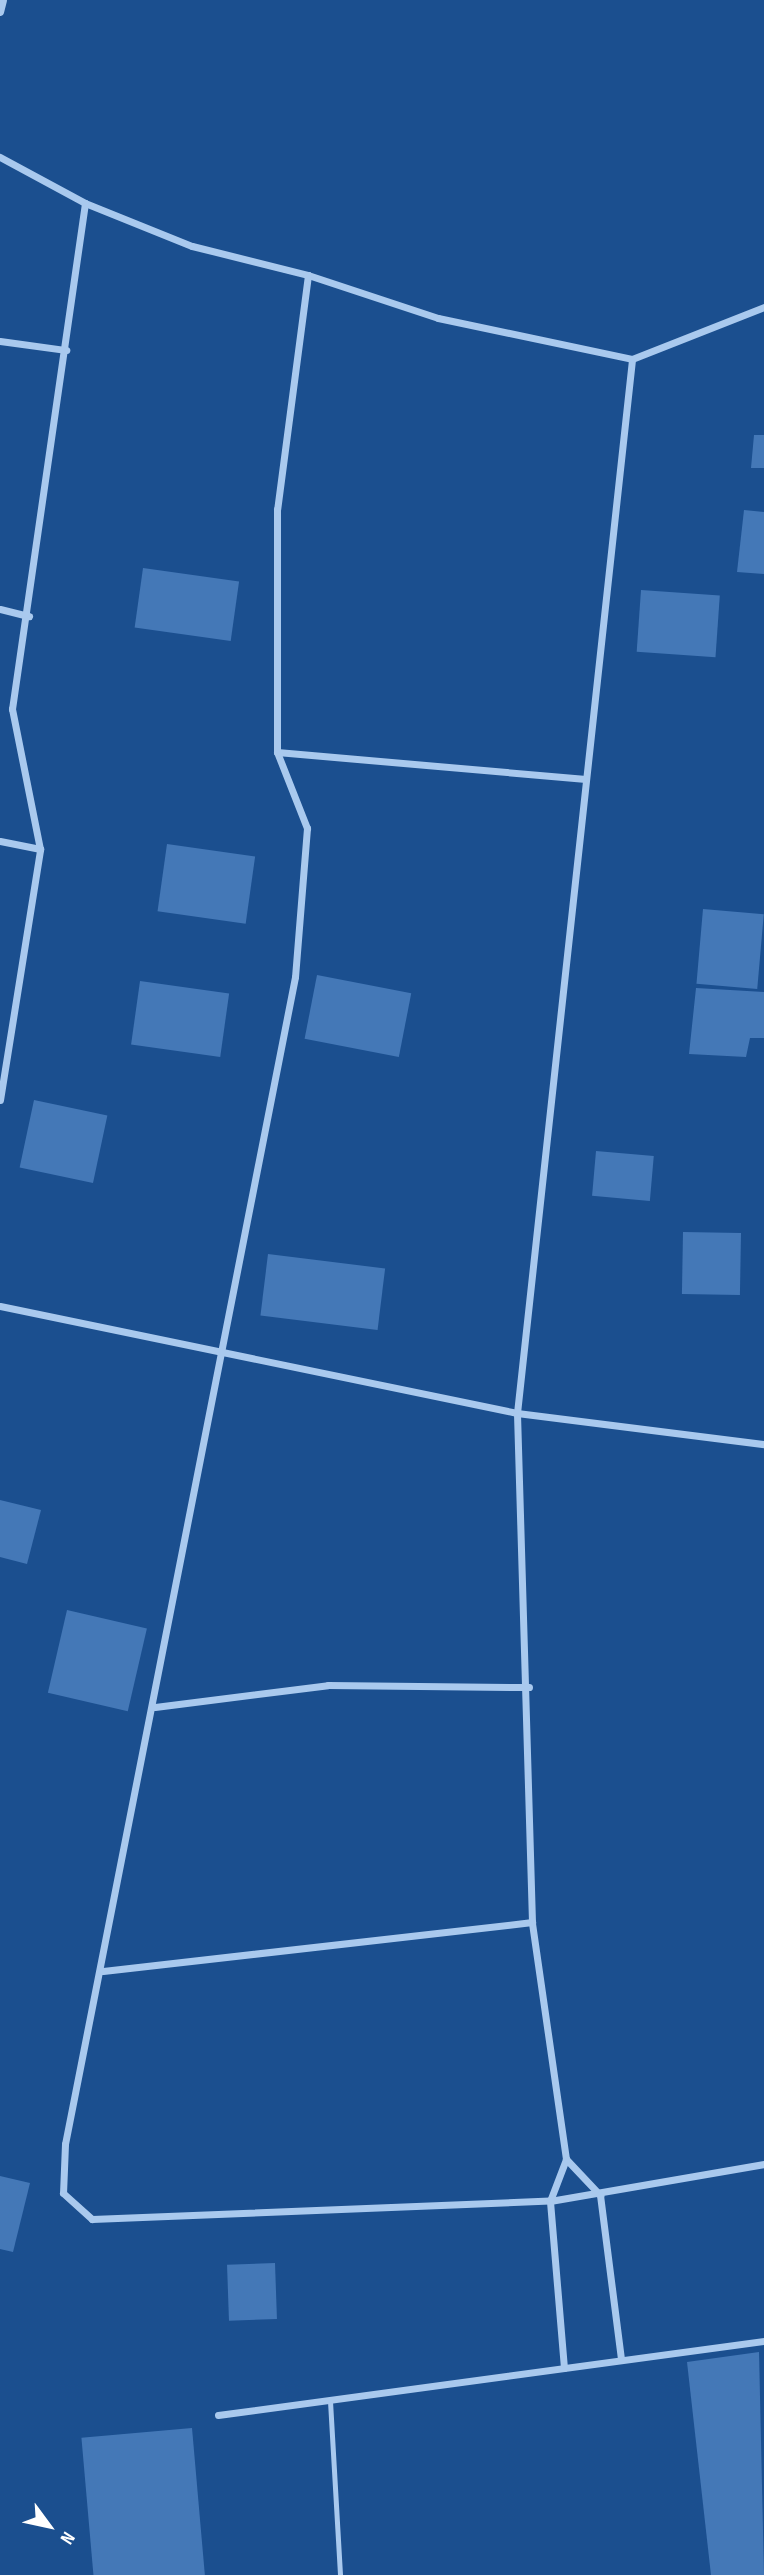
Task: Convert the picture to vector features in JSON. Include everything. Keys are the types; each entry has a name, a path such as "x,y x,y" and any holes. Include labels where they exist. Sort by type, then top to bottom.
{"street":[{"path":"0,12 3,0"},
{"path":"0,157 85,203 192,246 308,275 438,318 632,359 764,307"},
{"path":"0,1100 40,849 12,709 29,617 85,203"},
{"path":"308,275 277,509 278,752 307,828 295,977 225,1351 103,1971 65,2144 63,2193 92,2219 550,2201 600,2195 764,2164"},
{"path":"0,341 65,350"},
{"path":"564,2368 550,2201 566,2159 532,1922 529,1687 517,1413 583,779 632,359"},
{"path":"0,609 29,617"},
{"path":"278,752 583,779"},
{"path":"0,841 40,849"},
{"path":"0,1306 517,1413 764,1444"},
{"path":"155,1707 328,1685 529,1687"},
{"path":"103,1971 532,1922"},
{"path":"566,2159 600,2195 621,2360"},
{"path":"218,2415 764,2341"}],"lane":[{"path":"330,2401 340,2575"}],"building":[{"path":"754,435 764,435 764,468 751,468"},
{"path":"744,510 764,512 764,574 737,572"},
{"path":"143,568 239,581 231,641 135,627"},
{"path":"641,590 720,596 715,657 637,652"},
{"path":"167,844 255,856 246,924 158,911"},
{"path":"703,909 764,914 757,989 696,984"},
{"path":"317,975 411,993 399,1057 305,1039"},
{"path":"140,981 229,994 220,1057 131,1044"},
{"path":"696,988 764,992 764,1038 750,1038 746,1057 689,1054"},
{"path":"34,1100 107,1116 93,1183 20,1167"},
{"path":"596,1151 654,1156 650,1201 592,1196"},
{"path":"683,1232 741,1233 740,1295 682,1294"},
{"path":"268,1254 385,1268 378,1330 260,1316"},
{"path":"0,1500 41,1510 27,1564 0,1557"},
{"path":"67,1610 147,1628 128,1711 48,1693"},
{"path":"0,2176 30,2183 13,2252 0,2249"},
{"path":"275,2263 277,2319 229,2321 227,2265"},
{"path":"759,2352 764,2575 711,2575 687,2362"},
{"path":"192,2428 205,2575 93,2575 81,2438"}]}
